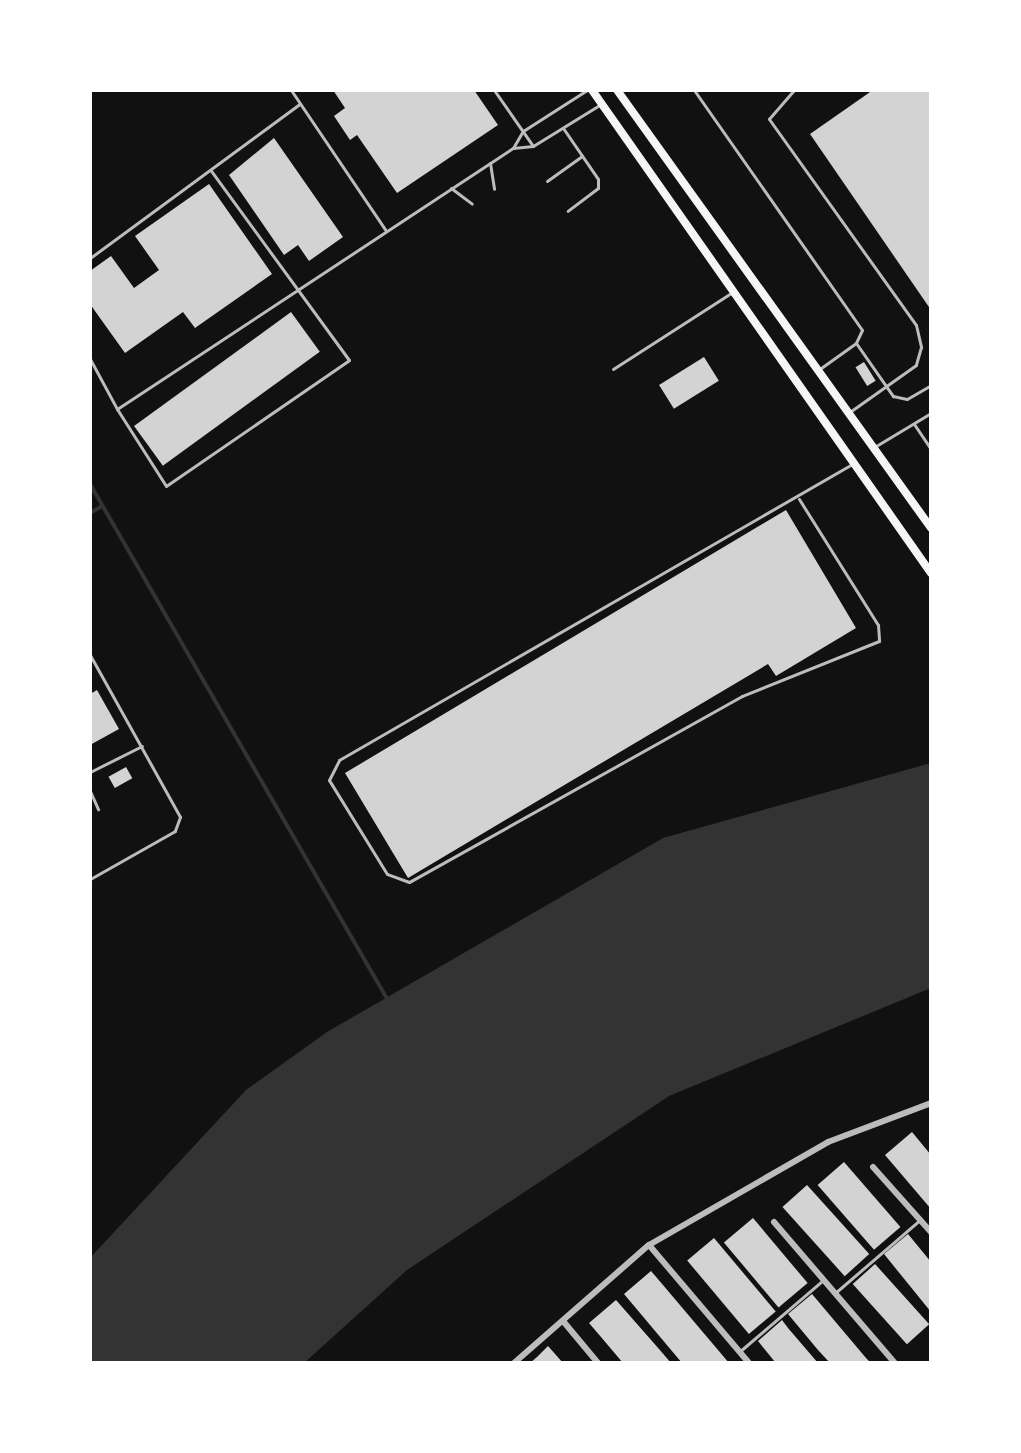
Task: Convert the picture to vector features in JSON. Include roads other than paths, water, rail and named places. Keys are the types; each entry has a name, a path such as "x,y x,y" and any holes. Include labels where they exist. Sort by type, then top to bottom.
{"main road":[{"path":"590,90 931,573"},
{"path":"617,90 821,368 931,528"}],"street":[{"path":"514,1363 649,1245 828,1142 931,1103"},
{"path":"873,1167 930,1229"},
{"path":"774,1222 895,1363"},
{"path":"649,1245 749,1363"},
{"path":"563,1321 598,1363"}],"lane":[{"path":"291,90 386,231"},
{"path":"494,90 533,146"},
{"path":"117,409 513,148 523,131 590,90"},
{"path":"694,90 862,330 856,343 821,368"},
{"path":"794,90 769,119 916,325 916,365 851,411"},
{"path":"90,258 300,104"},
{"path":"513,148 533,146 602,104"},
{"path":"563,128 598,188 568,211"},
{"path":"547,181 582,156"},
{"path":"490,163 494,189"},
{"path":"90,359 117,409 166,486 349,360 211,171"},
{"path":"451,188 472,204"},
{"path":"613,369 734,291"},
{"path":"856,343 885,387 907,399 931,385"},
{"path":"876,446 931,413"},
{"path":"914,424 931,449"},
{"path":"799,499 878,625 879,641 742,696 409,882 387,874 329,780 339,760 799,499 852,464"},
{"path":"90,655 180,817 175,831 90,879"},
{"path":"90,772 142,746"},
{"path":"90,791 98,809"},
{"path":"835,1293 920,1220"},
{"path":"739,1352 823,1280"}],"waterway":[{"path":"90,484 389,1002"},
{"path":"90,513 102,506"}]}
